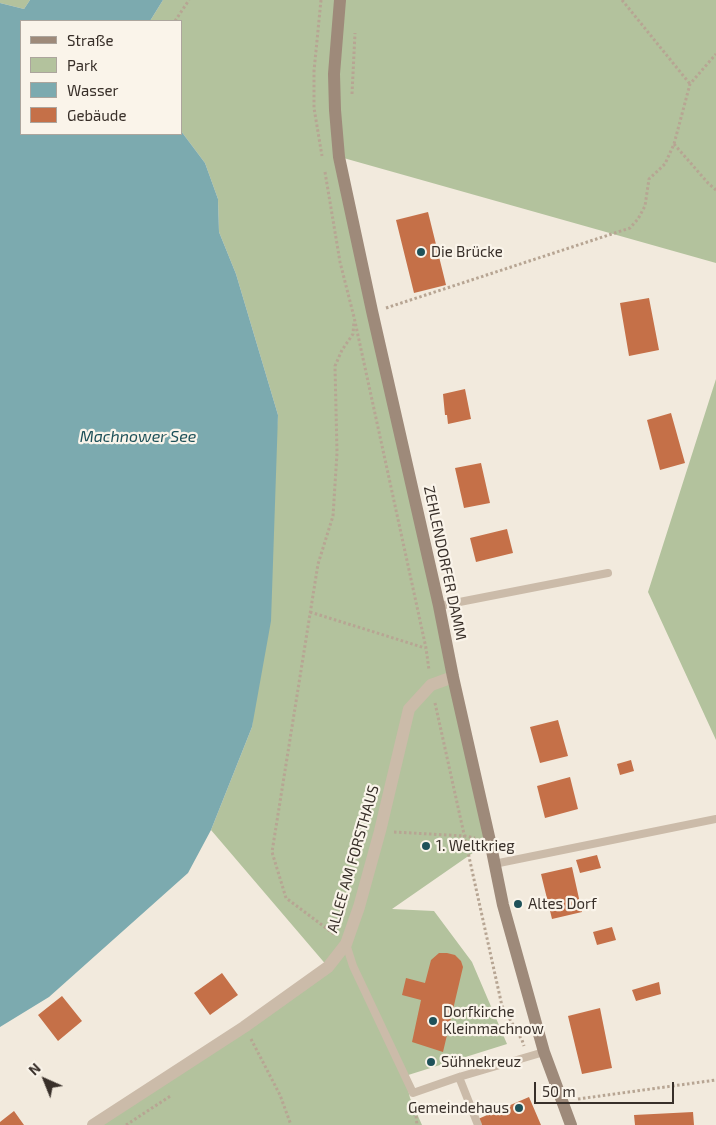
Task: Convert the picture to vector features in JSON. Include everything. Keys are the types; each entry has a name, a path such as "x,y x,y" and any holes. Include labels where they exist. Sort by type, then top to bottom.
{"main road":[{"name":"ZEHLENDORFER DAMM","path":"340,0 334,74 339,157 439,606 503,905 544,1052 570,1125"}],"street":[{"name":"ALLEE AM FORSTHAUS","path":"93,1125 244,1028 328,967 346,944 359,907 380,831 409,708 431,685 453,677"}],"lane":[{"path":"439,606 608,573"},
{"path":"494,864 716,819"},
{"path":"346,944 353,966 413,1093 459,1077 544,1052"},
{"path":"459,1077 478,1125"}],"path":[{"path":"176,20 189,0"},
{"path":"321,0 314,71 314,108 322,160"},
{"path":"622,0 690,84"},
{"path":"386,308 630,228 645,206 650,179 665,164 674,144 690,84 716,54"},
{"path":"674,144 716,190"},
{"path":"324,169 340,262 354,317 426,648 431,685 502,1006 522,1040"},
{"path":"346,944 286,898 272,852 309,612 318,564 333,516 337,453 335,366 342,350 353,334 354,317"},
{"path":"309,612 426,648"},
{"path":"380,831 464,836 490,841"},
{"path":"244,1028 280,1095 291,1125"},
{"path":"562,1102 716,1080"},
{"path":"413,1093 417,1125"}],"green space":[{"path":"0,0 30,0 24,9 0,3"},
{"path":"163,0 716,0 716,263 340,157 490,841 392,909 434,911 472,962 507,1044 405,1076 410,1098 422,1125 93,1125 328,967 211,830 252,727 278,415 236,274 219,232 218,199 205,163 182,132 182,20 151,20"},
{"path":"716,379 716,740 648,592"}],"water":[{"name":"Machnower See","path":"30,0 163,0 151,20 20,20 20,135 182,135 182,132 205,163 218,199 219,232 236,274 278,415 271,621 252,727 211,830 188,873 49,997 0,1027 0,3 24,9"}],"building":[{"name":"Die Brücke","path":"428,212 446,285 414,293 396,220"},
{"path":"649,298 659,350 629,356 620,303"},
{"path":"465,389 471,419 448,424 443,394"},
{"path":"671,413 685,463 660,470 647,420"},
{"path":"481,463 490,503 464,508 455,468"},
{"path":"507,529 513,553 476,562 470,538"},
{"path":"558,720 568,756 540,763 530,727"},
{"path":"631,760 634,771 620,775 617,764"},
{"path":"570,777 578,809 545,818 537,786"},
{"path":"597,855 601,868 580,873 576,860"},
{"path":"572,867 582,912 552,919 541,874"},
{"path":"612,927 616,940 597,945 593,932"},
{"name":"Dorfkirche Kleinmachnow","path":"439,953 455,955 461,961 463,967 443,1052 412,1042 421,1000 402,995 406,978 425,983 431,960"},
{"path":"222,973 238,995 210,1015 194,993"},
{"path":"659,982 661,994 636,1001 632,990"},
{"path":"62,996 82,1021 58,1041 38,1015"},
{"path":"600,1008 612,1068 582,1074 568,1016"},
{"name":"Gemeindehaus","path":"529,1097 541,1125 480,1125 478,1119"},
{"path":"14,1111 24,1125 0,1125 0,1122"},
{"path":"693,1112 694,1125 635,1125 634,1115"}],"place":[{"name":"Die Brücke","path":"421,252"},
{"name":"1. Weltkrieg","path":"426,846"},
{"name":"Altes Dorf","path":"518,904"},
{"name":"Dorfkirche Kleinmachnow","path":"433,1021"},
{"name":"Sühnekreuz","path":"431,1062"},
{"name":"Gemeindehaus","path":"519,1108"}]}
